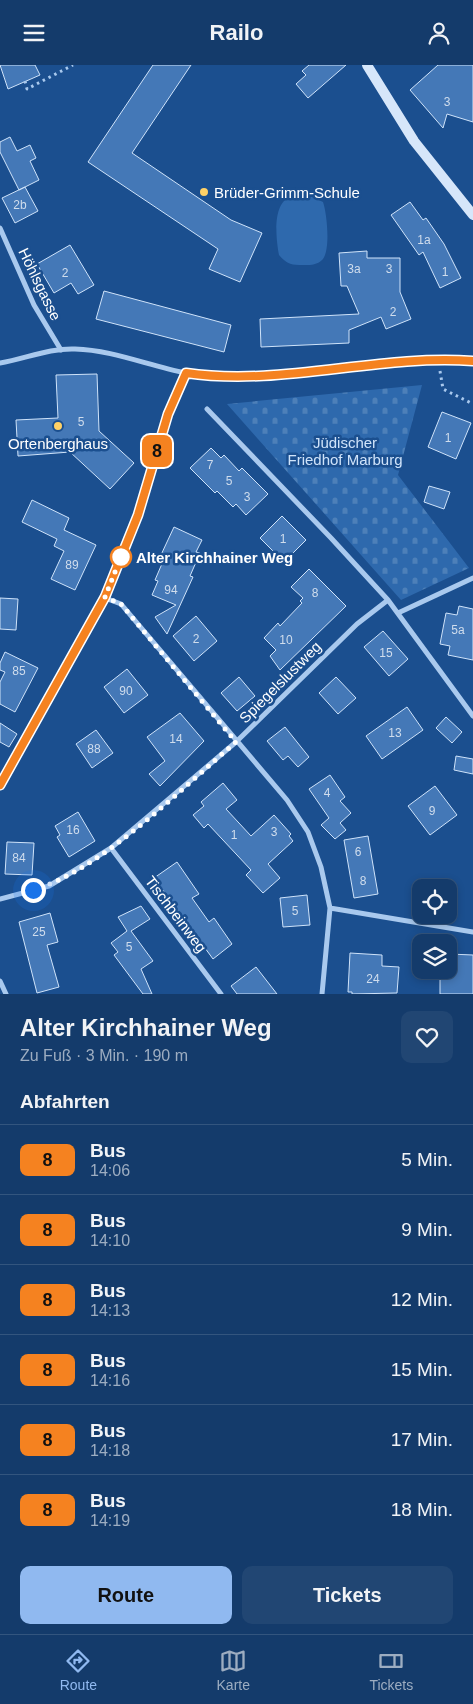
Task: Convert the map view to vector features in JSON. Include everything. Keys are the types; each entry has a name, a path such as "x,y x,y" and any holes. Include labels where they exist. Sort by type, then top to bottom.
{"main road":[{"path":"367,65 414,141 473,215"}],"street":[{"name":"Höhlsgasse","path":"0,228 34,305 61,349"},
{"path":"0,363 61,349 98,351 186,373 274,376 440,360 473,361"},
{"path":"0,785 105,597 138,515 168,414 186,373"},
{"path":"207,409 331,538 388,601 473,716"},
{"path":"398,613 473,578"},
{"path":"105,597 121,604 286,800 308,832 321,867 330,908 322,994"},
{"name":"Spiegelslustweg","path":"0,899 49,885 111,848 236,742 357,624 388,601"},
{"name":"Tischbeinweg","path":"111,848 221,994"},
{"path":"330,908 473,932"},
{"path":"0,981 6,994"}],"path":[{"path":"25,81 28,89 73,65"},
{"path":"440,360 443,389 473,404"}],"green space":[{"path":"290,197 312,197 323,202 327,223 327,249 325,256 317,263 308,265 293,264 279,255 276,231 278,214 284,201"},
{"name":"Jüdischer Friedhof Marburg","path":"422,385 398,475 469,568 401,600 227,404"}],"building":[{"path":"0,65 35,65 40,75 8,89"},
{"path":"153,65 191,65 132,153 231,220 262,233 240,282 209,269 218,249 88,162"},
{"path":"309,65 346,65 308,98 296,84 306,75 302,71"},
{"path":"438,65 473,65 473,122 447,114 443,128 410,90"},
{"path":"10,137 17,151 30,145 36,158 30,161 39,180 19,190 0,152 0,142"},
{"path":"25,187 38,211 15,223 2,198"},
{"path":"410,202 423,220 426,218 444,244 461,278 440,288 423,252 419,255 391,215"},
{"path":"70,245 94,285 78,294 71,283 54,293 37,264"},
{"path":"367,251 367,258 400,258 400,292 411,319 386,329 381,317 349,330 349,343 261,347 260,319 359,314 347,286 341,286 339,253"},
{"path":"104,291 231,325 224,352 96,319"},
{"name":"Ortenberghaus","path":"97,374 99,431 134,463 110,489 70,452 18,456 16,420 58,418 56,375"},
{"path":"442,412 471,423 456,459 428,447"},
{"path":"211,448 221,458 224,455 239,471 242,468 268,494 246,515 236,504 233,507 217,491 215,493 190,468"},
{"path":"429,486 450,492 444,509 424,502"},
{"path":"32,500 69,518 64,530 96,545 75,590 51,579 64,551 54,546 57,539 22,522"},
{"path":"282,516 306,540 284,562 260,538"},
{"path":"174,527 202,540 196,552 200,553 190,576 193,577 167,634 155,617 176,605 152,595 158,581 155,580 164,559 160,557"},
{"path":"309,569 346,606 280,670 270,656 276,650 264,638 278,623 280,626 302,603 300,601 303,598 291,587"},
{"path":"0,598 18,599 16,630 0,629"},
{"path":"459,606 473,609 473,660 448,655 450,646 440,644 446,613 457,615"},
{"path":"196,616 217,641 194,661 173,636"},
{"path":"383,631 408,659 389,676 364,647"},
{"path":"5,652 38,668 15,712 0,704 0,682 5,672 0,670 0,663"},
{"path":"127,669 148,695 124,713 104,687"},
{"path":"239,677 255,696 237,711 221,693"},
{"path":"336,677 356,698 338,714 319,693"},
{"path":"407,707 423,730 382,759 366,736"},
{"path":"180,713 204,741 160,786 149,774 165,761 147,737"},
{"path":"446,717 462,732 452,743 436,728"},
{"path":"0,723 17,734 9,747 0,742"},
{"path":"285,727 309,757 298,767 288,756 283,760 267,741"},
{"path":"96,730 113,753 92,768 76,744"},
{"path":"456,756 473,759 473,774 454,770"},
{"path":"330,775 345,797 340,801 351,813 340,823 346,830 335,839 321,825 329,818 309,789"},
{"path":"223,783 237,800 226,809 251,836 274,815 291,834 289,836 293,841 268,864 280,878 263,893 246,875 251,870 208,824 204,828 193,815 204,806 201,802"},
{"path":"435,786 457,815 430,835 408,806"},
{"path":"78,812 95,841 69,857 57,837 60,835 55,826"},
{"path":"368,836 378,894 354,898 344,840"},
{"path":"7,842 34,843 32,875 5,874"},
{"path":"177,862 199,894 192,898 209,922 214,918 232,944 213,959 154,878"},
{"path":"307,895 310,925 283,927 280,898"},
{"path":"141,906 150,919 131,931 153,961 141,969 152,994 143,994 114,955 118,952 111,943 127,931 118,917"},
{"path":"50,913 58,942 47,945 59,987 37,993 19,922"},
{"path":"350,953 382,955 382,966 399,967 397,993 352,994 352,992 348,992"},
{"path":"457,954 473,955 473,994 440,994 440,979 457,979"},
{"path":"256,967 277,994 237,994 231,986"}],"bus line":[{"name":"8","path":"0,785 105,597 138,515 168,414 186,373 274,376 440,360 473,361"}],"place":[{"name":"Brüder-Grimm-Schule","path":"204,192"},
{"name":"Ortenberghaus","path":"58,426"},
{"name":"Alter Kirchhainer Weg","path":"121,557"}],"route":[{"path":"33,890 49,885 111,848 236,742 121,604 105,597 121,557"}]}
